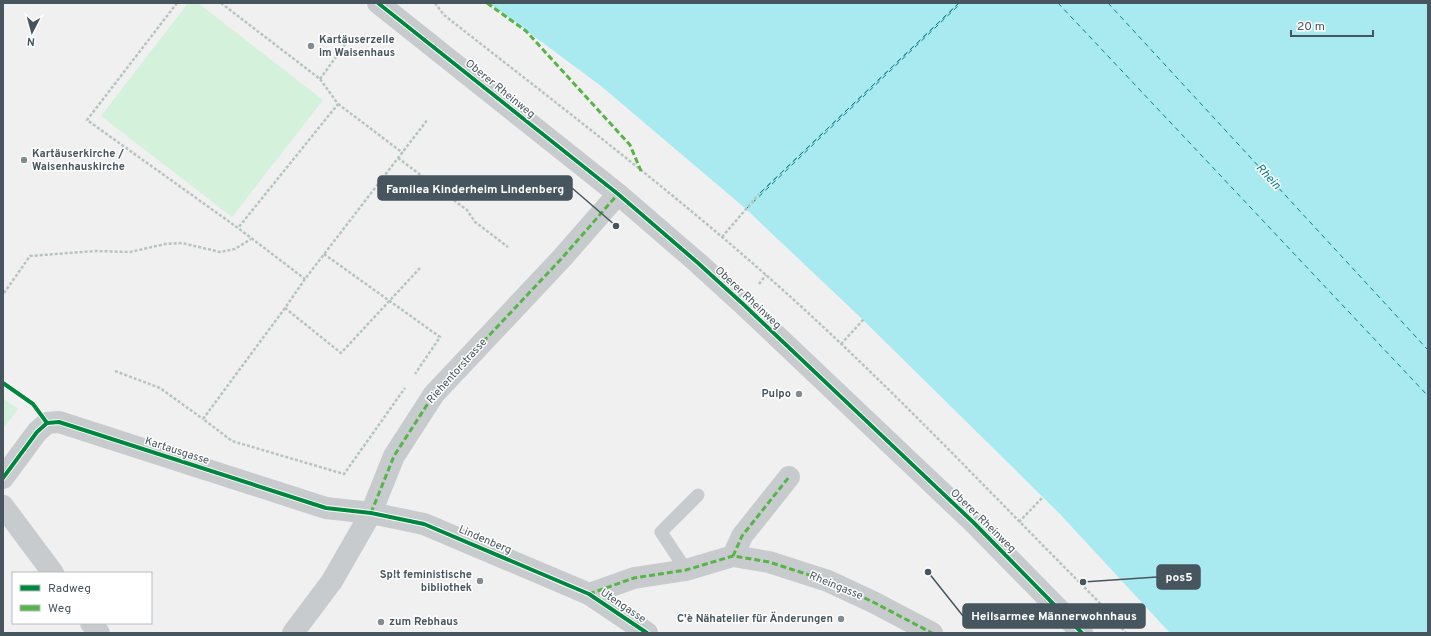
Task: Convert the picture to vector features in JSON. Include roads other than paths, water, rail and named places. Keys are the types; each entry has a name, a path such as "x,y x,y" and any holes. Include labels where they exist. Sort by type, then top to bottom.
{"street":[{"name":"Oberer Rheinweg","path":"378,3 618,194 754,315 974,524 1082,633"},
{"name":"Riehentorstrasse","path":"293,633 332,581 371,513 394,456 434,394 562,258 618,194"},
{"name":"Kartausgasse","path":"3,478 37,432 47,423 59,422 326,508 371,513"},
{"path":"589,594 634,578 686,570 734,556 742,536 789,476"},
{"path":"3,506 52,572"},
{"name":"Lindenberg","path":"371,513 424,524 589,594"},
{"name":"Rheingasse","path":"734,556 769,562 828,581 873,602 932,633"},
{"name":"Utengasse","path":"589,594 647,633"},
{"path":"92,624 99,633"}],"lane":[{"path":"686,570 661,532 698,495"}],"water":[{"name":"Rhein","path":"489,3 1428,3 1428,633 1170,633 1059,513 860,317 746,209 601,86"}],"place":[{"name":"Kartäuserzelle im Waisenhaus","path":"311,46"},
{"name":"Kartäuserkirche / Waisenhauskirche","path":"24,160"},
{"name":"Familea Kinderheim Lindenberg","path":"616,226"},
{"name":"Pulpo","path":"799,394"},
{"name":"Heilsarmee Männerwohnhaus","path":"928,572"},
{"name":"Sp!t feministische bibliothek","path":"480,581"},
{"name":"pos5","path":"1083,582"},
{"name":"C'è Nähatelier für Änderungen","path":"841,619"},
{"name":"zum Rebhaus","path":"381,622"}]}
